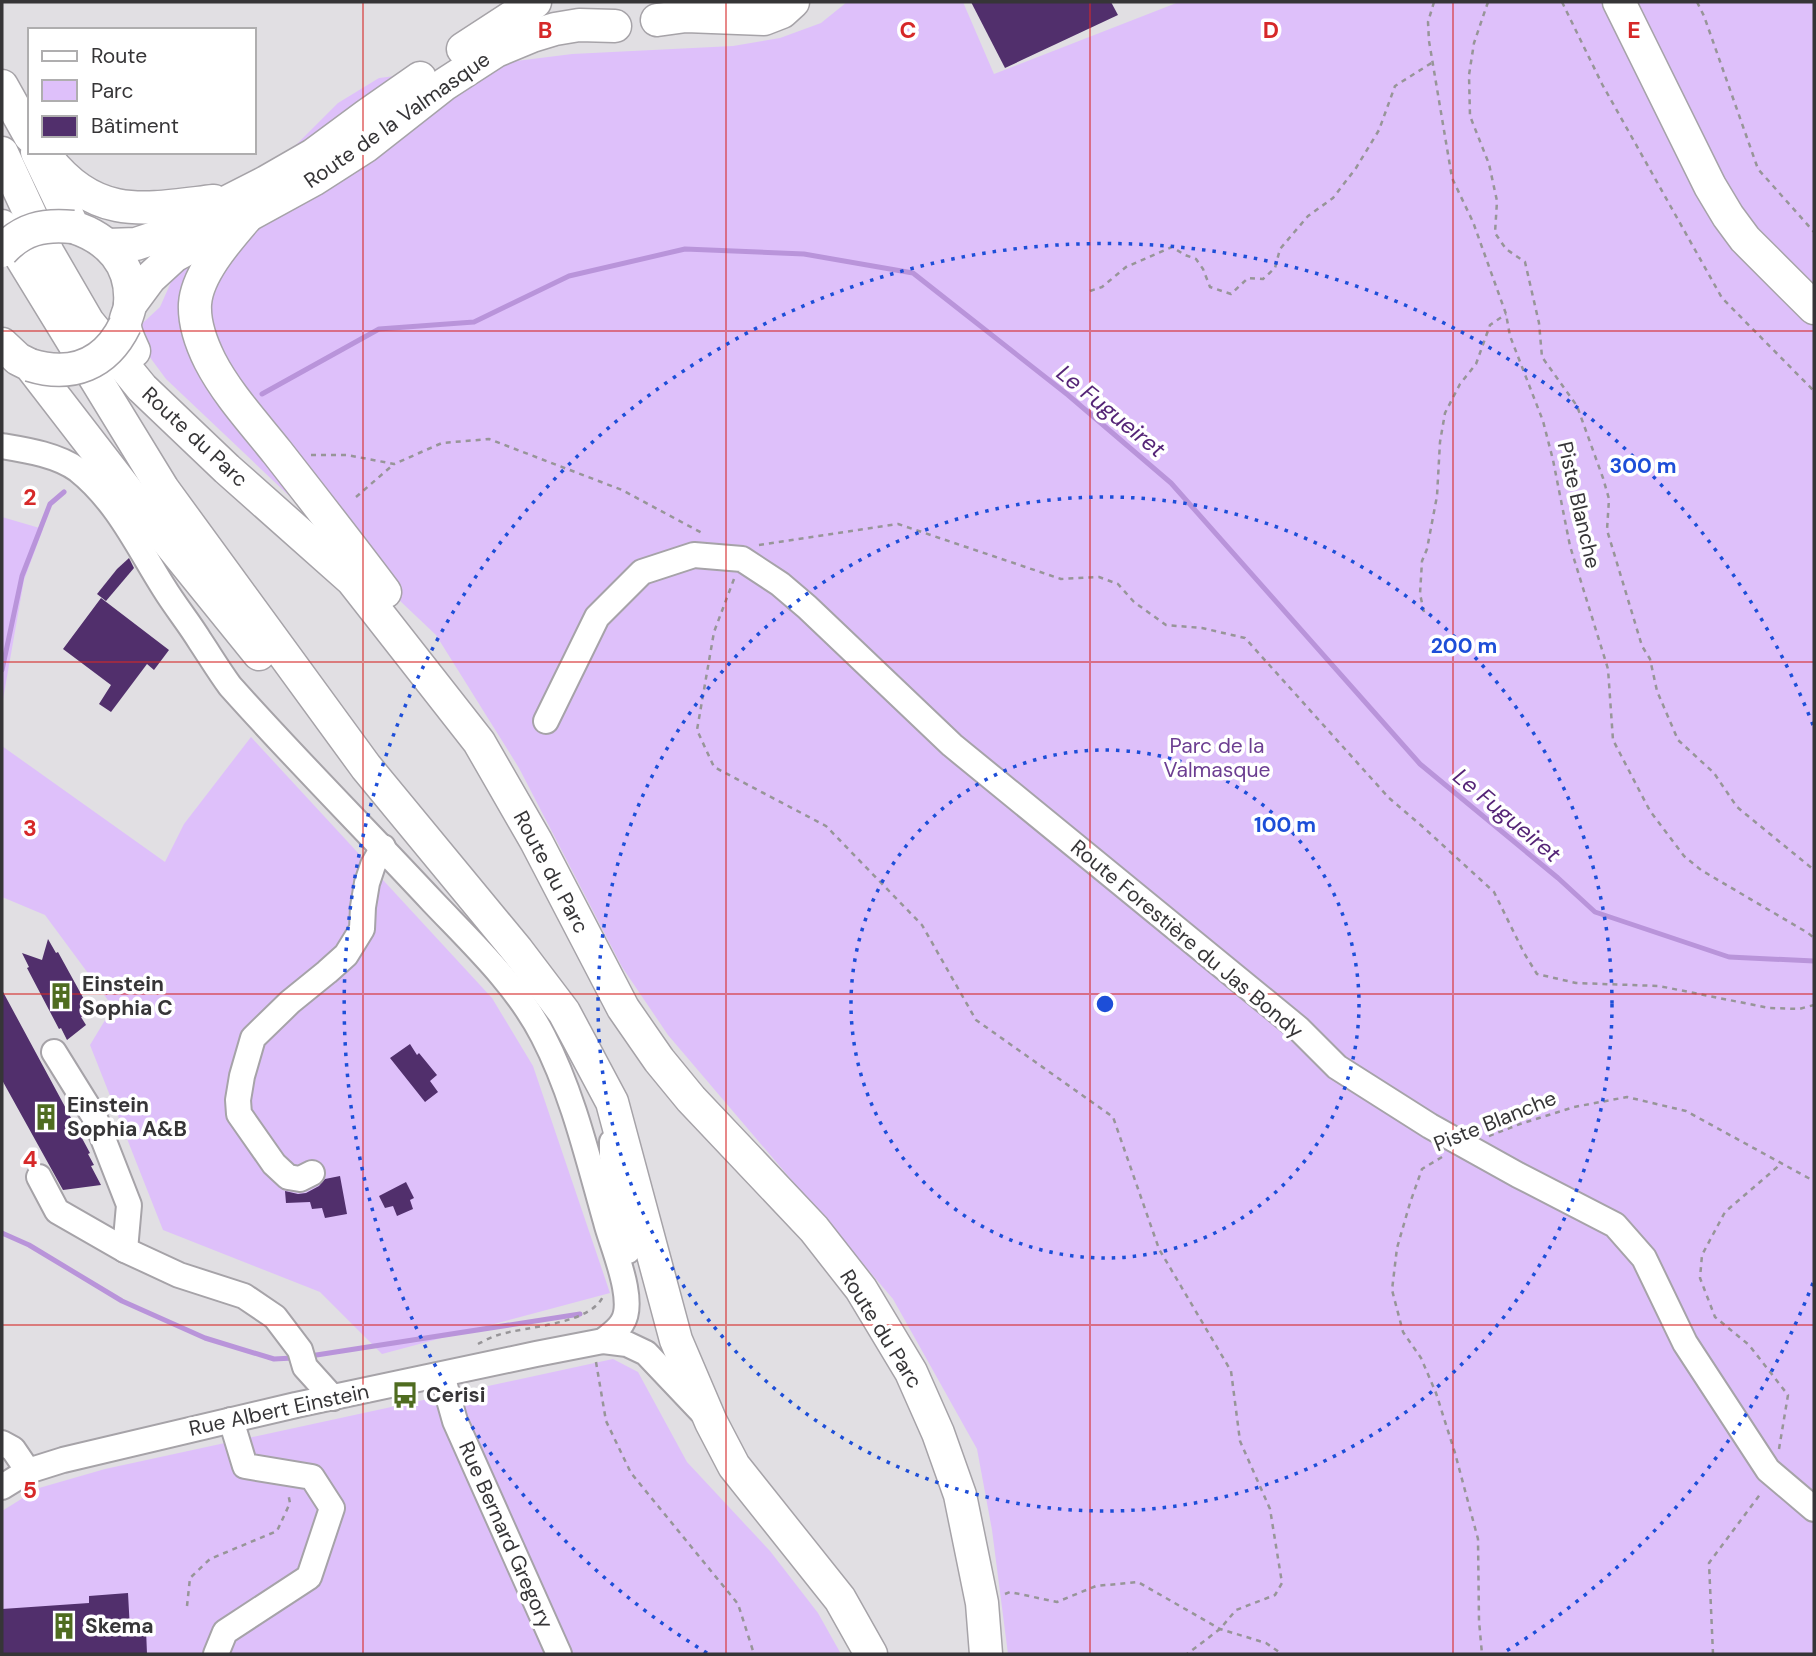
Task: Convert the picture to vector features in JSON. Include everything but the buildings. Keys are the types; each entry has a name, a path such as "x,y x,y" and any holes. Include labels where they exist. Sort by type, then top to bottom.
{"main road":[{"name":"Route de la Valmasque","path":"30,365 58,371 86,365 99,358 119,337 128,315 150,278 174,256 240,209 267,182 313,155 367,115 535,2"},
{"path":"585,2 598,18 615,26"},
{"path":"666,11 686,16 764,19 782,12 793,2"},
{"path":"1619,2 1710,186 1728,216 1752,247 1814,308"},
{"name":"Route de la Valmasque","path":"108,245 136,244 240,209 313,180 366,146 445,84 496,51 532,36 579,25 641,27 666,11"},
{"path":"2,86 28,132"},
{"name":"Route du Parc","path":"2,153 48,253 88,322 142,388 227,469 352,580 479,742 536,841 623,1008 659,1060 691,1099 814,1229 861,1289 911,1372 939,1433 960,1495 982,1604 986,1654"},
{"path":"38,154 73,227"},
{"path":"45,154 61,173 87,195 116,206 240,209 198,289 195,315 210,361 231,394 340,530 477,710 516,776 536,819 554,876"},
{"path":"2,251 23,233 56,225 73,227 108,245 126,272 130,294 128,315 132,348 144,367 170,397 356,562 384,591"},
{"name":"Route du Parc","path":"2,226 163,489 366,766 517,950 564,1012 612,1102 676,1340 711,1422 734,1466 840,1599 872,1654"},
{"path":"2,344 18,359 30,365 128,492 294,698 366,766"}],"street":[{"path":"2,446 57,460 77,469 95,486 132,532 163,587 216,668 256,715 508,984 525,1006 543,1035 578,1121 622,1276 628,1306 623,1322 598,1342"},
{"name":"Route Forestière du Jas Bondy","path":"546,721 597,617 642,572 694,555 741,559 780,584 807,607 952,745 1298,1028 1337,1067 1430,1126 1615,1226 1644,1258 1685,1343 1768,1470 1814,1509"},
{"path":"312,1173 300,1179 288,1177 274,1164 239,1114 242,1076 253,1038 290,1002 346,955 362,929 367,883 383,848"},
{"path":"54,1052 95,1118 129,1205 125,1250"},
{"path":"598,1342 628,1331 639,1317 612,1156 612,1102"},
{"path":"39,1177 57,1211 125,1250 179,1275 244,1296 275,1317 302,1359 333,1398"},
{"path":"598,1342 626,1345 646,1353 711,1422"},
{"name":"Rue Albert Einstein","path":"2,1487 28,1471 63,1460 296,1405 598,1342"},
{"path":"296,1405 302,1359"},
{"name":"Rue Bernard Gregory","path":"442,1375 455,1421 559,1654"},
{"path":"216,1654 225,1632 309,1577 332,1508 312,1477 245,1466 231,1420"},
{"path":"2,1443 13,1449 28,1471"}],"path":[{"name":"Piste Blanche","path":"1434,2 1428,22 1429,41 1452,177 1473,222 1506,314 1510,336 1543,421 1570,546 1608,669 1613,740 1650,811 1684,856 1701,870 1814,938"},
{"path":"1488,2 1474,43 1469,75 1470,116 1489,164 1497,201 1495,233 1506,249 1525,262 1539,323 1542,357 1577,407 1594,450 1609,499 1607,530 1642,646 1650,659 1657,691 1678,740 1714,773 1737,807 1814,870"},
{"path":"1562,2 1602,85 1722,298 1814,391"},
{"path":"1697,2 1758,169 1814,232"},
{"path":"1090,291 1102,287 1126,267 1172,247 1185,256 1196,259 1210,287 1231,294 1248,278 1263,279 1275,268 1280,249 1308,216 1333,198 1356,169 1378,130 1395,86 1433,62"},
{"path":"1424,612 1420,594 1422,561 1427,549 1437,496 1440,442 1445,413 1460,384 1476,364 1490,325 1506,314"},
{"path":"356,497 394,464 442,443 489,439 622,490 701,533"},
{"path":"311,455 346,456 394,464"},
{"path":"1187,1654 1220,1629 1236,1610 1275,1595 1282,1583 1270,1510 1240,1441 1231,1371 1158,1248 1113,1117 976,1020 922,925 826,826 714,767 697,730 714,632 741,559 760,544 898,524 1061,579 1099,577 1118,583 1134,602 1166,625 1202,628 1245,638 1388,799 1494,892 1537,974 1576,984 1659,986 1769,1008 1798,1009 1814,1005"},
{"name":"Piste Blanche","path":"1482,1654 1478,1539 1436,1393 1420,1358 1403,1332 1392,1290 1397,1248 1422,1169 1448,1153 1521,1124 1627,1097 1686,1111 1814,1179"},
{"path":"598,1342 606,1422 631,1473 738,1604 754,1654"},
{"path":"187,1606 190,1577 210,1559 277,1531 290,1503 284,1472"},
{"path":"982,1604 1010,1592 1057,1602 1096,1586 1138,1581 1220,1629 1266,1643 1282,1654"}],"green space":[{"name":"Parc de la Valmasque","path":"847,2 963,2 994,74 1179,2 1814,2 1814,1654 1008,1654 992,1530 977,1449 893,1299 668,1035 622,967 519,768 436,635 166,379 132,333 160,307 187,246 217,201 297,144 338,103 379,78 572,54 733,46 780,38 821,23"},
{"path":"2,517 43,529 24,580 2,705"},
{"path":"251,737 492,998 533,1066 610,1293 382,1354 320,1292 163,1230 90,1045 113,1007 45,915 2,897 2,746 165,862 184,824"},
{"path":"613,1359 638,1372 687,1462 770,1551 818,1613 841,1654 2,1654 2,1511 39,1488 105,1469"}],"waterway":[{"name":"Le Fugueiret","path":"262,394 379,329 474,322 569,276 685,249 804,254 913,273 1068,395 1171,483 1420,764 1595,912 1729,957 1814,961"},
{"name":"Le Fugueiret","path":"2,670 22,576 50,504 64,492"},
{"path":"2,1233 29,1245 122,1301 205,1338 274,1359 293,1358"},
{"path":"310,1356 580,1314"}],"place":[{"name":"Einstein Sophia C","path":"61,996"},
{"name":"Einstein Sophia A&B","path":"46,1117"},
{"name":"Cerisi","path":"405,1395"},
{"name":"Skema","path":"64,1626"}]}
